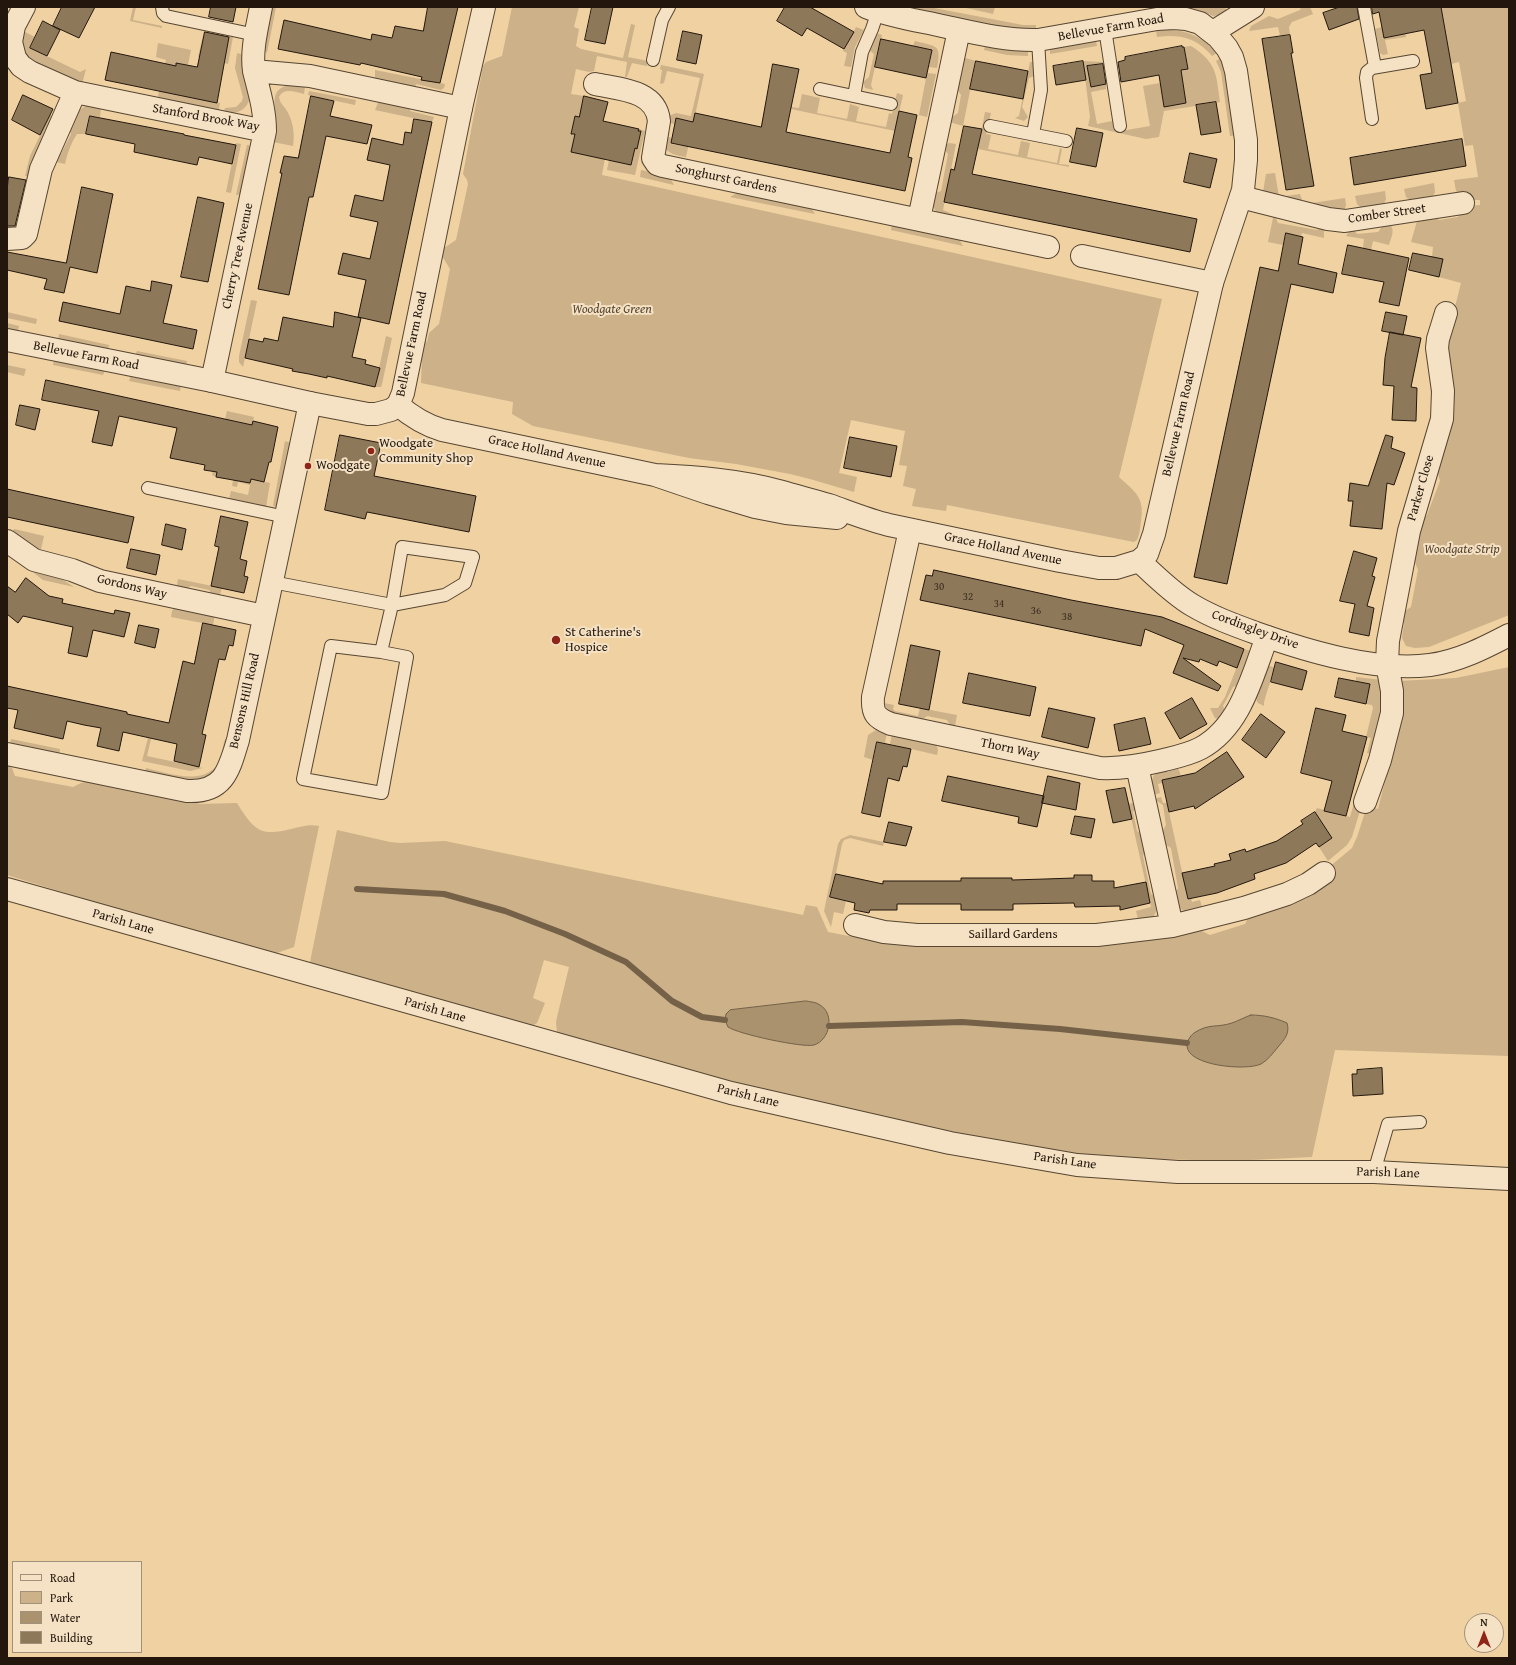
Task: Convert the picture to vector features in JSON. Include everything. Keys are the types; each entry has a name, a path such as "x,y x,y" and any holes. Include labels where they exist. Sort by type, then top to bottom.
{"street":[{"name":"Stanford Brook Way","path":"24,7 12,34 12,50 15,58 21,66 30,72 75,92 264,131 265,117 254,71 253,53 262,7"},
{"name":"Bellevue Farm Road","path":"7,340 368,414 391,410 398,405 403,394 461,108 484,7"},
{"path":"1213,32 1253,7"},
{"name":"Bellevue Farm Road","path":"872,9 959,30 1019,40 1038,40 1174,18 1186,19 1200,24 1213,32 1227,48 1232,57 1236,71 1246,140 1245,175 1240,197 1212,283 1154,534 1147,554 1138,561"},
{"path":"919,219 959,30"},
{"path":"254,71 310,76 461,108"},
{"name":"Songhurst Gardens","path":"595,84 639,93 654,106 659,121 653,158 657,164 1048,247"},
{"path":"7,239 22,238 26,234 41,169 75,92"},
{"name":"Cherry Tree Avenue","path":"212,381 264,131"},
{"name":"Comber Street","path":"1240,197 1328,219 1345,221 1463,203"},
{"path":"1082,256 1212,283"},
{"name":"Parker Close","path":"1387,664 1388,641 1409,531 1442,419 1444,391 1437,348 1438,339 1446,313"},
{"name":"Bensons Hill Road","path":"7,754 187,792 198,792 216,786 223,779 228,770 238,740 310,403"},
{"name":"Grace Holland Avenue","path":"398,405 413,417 430,426 442,430 655,475 713,478 741,482 830,506 869,520 910,530 1099,568 1116,568 1138,561"},
{"name":"Thorn Way","path":"910,530 872,705 875,714 880,720 891,724 1100,768 1120,769 1137,766 1201,749 1212,741 1229,723 1244,697 1267,637"},
{"name":"Gordons Way","path":"7,541 34,560 72,570 100,581 264,616"},
{"name":"Cordingley Drive","path":"1138,561 1168,587 1192,605 1218,619 1267,637 1345,659 1416,666 1445,662 1468,656 1509,635"},
{"path":"1365,802 1380,760 1392,713 1391,684 1387,664"},
{"path":"1137,766 1172,926"},
{"name":"Saillard Gardens","path":"855,925 884,932 917,935 1097,935 1172,926 1267,902 1308,884 1324,873"},
{"name":"Parish Lane","path":"7,889 731,1093 950,1143 1077,1165 1178,1172 1374,1172 1509,1179"}],"lane":[{"path":"162,7 163,13 166,16 256,34"},
{"path":"653,60 662,20 669,7"},
{"path":"1364,7 1375,67"},
{"path":"854,96 862,52 872,29 872,9"},
{"path":"1105,29 1120,126"},
{"path":"1033,134 1041,90 1038,40"},
{"path":"1372,119 1366,78 1367,72 1375,67 1413,61"},
{"path":"820,89 891,104"},
{"path":"990,126 1066,141"},
{"path":"148,488 286,517"},
{"path":"272,582 392,605 445,595 465,583 473,557 402,547 392,605 381,652"},
{"path":"332,646 381,652 407,657 382,792 303,779 332,646"},
{"path":"1374,1172 1388,1124 1420,1122"}],"green space":[{"path":"133,7 136,7 133,20 162,26 162,28 130,21"},
{"path":"270,7 276,7 267,53 264,50"},
{"name":"Woodgate Green","path":"512,7 579,7 574,27 579,29 576,46 581,49 623,58 631,24 635,25 628,57 648,61 647,66 632,63 627,77 625,77 627,62 597,56 594,71 589,72 576,69 571,94 584,96 579,117 575,116 571,133 575,134 605,158 602,175 1162,299 1119,477 1138,496 1142,506 1137,540 1134,542 947,505 946,511 912,506 916,489 903,486 907,466 899,465 905,431 851,420 839,473 857,477 854,492 790,474 736,464 689,458 533,426 512,414 513,402 421,383 424,341 427,342 429,333 439,324 450,269 442,256 444,248 456,240 468,184 463,174 483,66 486,62 502,56"},
{"path":"929,7 1023,25 1036,25 1036,30 1006,29 906,8"},
{"path":"962,7 995,7 993,14"},
{"path":"1182,7 1225,7 1227,12 1221,15 1213,16 1198,10"},
{"path":"1301,7 1310,7 1313,14 1292,22 1289,27 1290,35 1280,36 1278,27 1249,31 1251,26 1269,16 1278,19 1300,10"},
{"name":"Woodgate Strip","path":"1509,7 1509,615 1429,647 1415,648 1406,646 1402,638 1404,623 1400,623 1402,613 1411,607 1418,570 1413,557 1420,521 1427,515 1440,481 1437,470 1446,356 1450,327 1461,283 1439,277 1432,257 1433,247 1411,242 1417,221 1431,214 1439,220 1458,217 1467,207 1480,205 1480,200 1468,200 1466,191 1459,193 1456,191 1454,180 1478,177 1473,145 1465,146 1458,103 1466,101 1459,62 1451,64 1441,8"},
{"path":"1404,23 1406,37 1385,40 1388,54 1383,55 1380,53 1375,29 1382,27 1385,38 1399,35 1397,25"},
{"path":"856,27 864,30 855,47 851,67 844,66 847,53 843,51"},
{"path":"21,30 35,37 30,48 80,72 86,69 82,84 41,68 27,58 21,47"},
{"path":"1166,30 1188,33 1206,43 1217,53 1212,56 1194,41 1181,37 1157,37 1156,31"},
{"path":"204,31 233,37 228,64 224,63 229,39 205,34 200,57 198,57"},
{"path":"876,33 882,35 871,85 873,90 865,88 863,82 869,77 874,54 869,50"},
{"path":"915,41 936,47 939,54 937,68 929,67 932,50 913,46"},
{"path":"1096,41 1097,46 1050,54 1050,49"},
{"path":"158,43 191,50 188,65 176,63 170,93 220,103 218,114 160,102 158,96 166,60 156,57"},
{"path":"985,45 1019,51 1028,51 1028,56 1007,55 984,50"},
{"path":"1191,46 1200,52 1211,64 1216,76 1220,102 1164,111 1159,137 1146,139 1088,126 1090,117 1083,61 1103,62 1103,64 1087,66 1091,87 1106,84 1106,89 1091,92 1097,124 1112,121 1115,132 1150,126 1143,86 1160,83 1164,107 1186,103 1181,70 1188,69 1184,47"},
{"path":"237,53 244,55 250,97 249,102 241,111 224,113 225,108 236,107 242,101 243,97 235,68"},
{"path":"962,57 976,61 963,126 948,120 958,113 961,95 955,86"},
{"path":"1221,58 1237,135 1230,136 1221,72 1216,61"},
{"path":"1030,62 1033,62 1034,76 1029,78 1022,107 1028,117 1024,121 1015,118 1019,116"},
{"path":"661,65 704,74 686,157 672,154 666,150 661,145 662,136 672,138 671,144 684,146 690,121 677,118 675,124 664,122 666,117 676,113 691,116 700,78 667,71 664,83 660,84 662,70 660,69"},
{"path":"375,70 445,84 444,88 441,90 416,84 415,89 375,80"},
{"path":"927,73 936,74 927,117 919,115"},
{"path":"291,85 305,87 304,94 287,91 279,97 292,121 294,136 293,146 273,142 276,129 275,96 283,87"},
{"path":"309,91 356,100 355,105 308,95"},
{"path":"897,93 903,95 895,131 791,109 791,107 799,108 802,94 820,98 817,113 847,119 850,104 859,107 856,121 886,127 889,113 892,114"},
{"path":"379,100 410,107 410,111 434,117 432,122 375,110"},
{"path":"90,105 101,108 100,117 90,116 86,134 77,134 65,164 52,161 53,155 61,154 71,134 68,128 74,117 82,108"},
{"path":"985,112 991,113 986,134 991,135 988,149 1018,155 1021,141 1030,143 1027,157 1057,163 1060,148 1062,149 1059,164 1069,165 1069,167 978,149"},
{"path":"50,115 56,118 32,177 25,176 30,156"},
{"path":"639,129 645,131 635,175 607,170 609,160 631,165 641,132 638,131"},
{"path":"236,143 241,144 231,193 226,192"},
{"path":"949,143 956,144 943,210 955,215 956,221 941,215 933,206 933,194 941,191 948,154 943,147"},
{"path":"247,145 249,145 251,152 242,194 236,195"},
{"path":"641,170 669,176 674,185 640,177"},
{"path":"1275,173 1279,197 1300,194 1302,200 1287,203 1262,198 1266,174"},
{"path":"1434,183 1435,192 1432,199 1411,201 1406,197 1404,189"},
{"path":"740,191 810,206 815,214 730,197"},
{"path":"1385,191 1386,199 1383,206 1362,209 1357,204 1355,196"},
{"path":"1345,198 1346,205 1344,212 1306,204"},
{"path":"1274,213 1278,223 1317,230 1324,224 1324,238 1302,233 1301,236 1286,233 1283,245 1268,242"},
{"path":"892,223 958,237 963,246 891,230"},
{"path":"1384,224 1389,224 1393,231 1389,245 1373,241 1371,250 1363,248 1364,239 1346,236 1352,227 1357,234 1378,232"},
{"path":"251,300 257,301 243,367 239,362 239,356"},
{"path":"7,312 37,319 36,324 7,318"},
{"path":"7,323 19,326 18,331 7,328"},
{"path":"59,334 109,345 108,351 58,340"},
{"path":"386,336 392,338 381,387 375,387"},
{"path":"137,351 187,361 186,367 135,356"},
{"path":"54,359 105,370 103,375 53,365"},
{"path":"7,365 26,369 24,376 7,372"},
{"path":"131,375 181,385 180,391 129,381"},
{"path":"227,411 254,417 252,425 231,420 216,477 212,475"},
{"path":"285,441 291,443 279,507 273,506"},
{"path":"238,457 242,477 270,483 266,507 229,500 231,491 248,495 250,485 238,482 237,487 232,486"},
{"path":"14,529 44,536 41,549 38,549 11,534"},
{"path":"30,570 54,574 74,587 43,580"},
{"path":"178,579 222,588 219,598 214,597 209,590 191,586 183,591 176,590"},
{"path":"176,606 215,614 213,625 171,617 172,611"},
{"path":"1244,649 1251,651 1242,683 1233,687 1223,706 1226,714 1221,719 1215,718 1210,708 1218,708 1225,697"},
{"path":"1265,664 1275,668 1264,706 1258,703 1254,695"},
{"path":"1509,667 1509,1056 1335,1050 1312,1157 1251,1160 1194,1160 1146,1159 1072,1153 937,1131 759,1091 561,1035 557,1032 556,1022 569,967 544,960 533,998 545,1003 537,1023 530,1027 309,969 337,830 390,842 445,841 803,915 806,905 817,907 828,932 854,937 856,932 1198,929 1210,935 1245,924 1249,915 1328,868 1352,848 1367,806 1378,809 1400,721 1398,681 1456,678"},
{"path":"1356,677 1382,680 1384,694 1374,754 1367,753 1371,738 1366,737 1373,708 1372,705 1366,704 1370,684 1356,681"},
{"path":"884,703 894,705 893,709 895,711 918,716 920,708 957,715 954,731 947,720 927,716 918,723 889,714"},
{"path":"876,730 887,732 885,743 877,742 873,760 864,757 868,735"},
{"path":"892,734 936,744 938,750 937,755 890,744"},
{"path":"148,738 151,739 147,756 203,768 190,771 142,761"},
{"path":"11,739 60,749 59,755 10,745"},
{"path":"225,739 230,740 226,759 209,777 193,782 145,773 146,768 165,773 188,776 198,776 208,773 216,767 221,757"},
{"path":"7,765 12,768 15,776 73,787 90,781 200,804 237,803 254,826 266,832 283,831 313,825 319,826 294,947 274,954 101,907 81,898 7,875"},
{"path":"1174,766 1179,770 1181,776 1162,780 1162,783 1158,784 1160,793 1153,795 1152,782 1155,774"},
{"path":"1161,797 1163,803 1167,803 1188,899 1191,898 1192,902 1200,900 1203,911 1184,911 1176,901 1174,894 1178,888 1171,848 1163,843 1161,834 1166,825 1163,805 1154,799"},
{"path":"1138,802 1139,804 1133,812 1137,831 1145,837 1147,847 1143,856 1151,894 1158,898 1157,908 1154,915 1148,920 1139,923 1136,911 1151,907 1128,804"},
{"path":"1354,803 1362,804 1352,837 1347,845 1328,861 1319,847 1332,838 1315,812 1317,808 1350,817"},
{"path":"850,835 884,842 883,846 850,838 844,840 831,897 846,901 843,914 834,912 831,927 824,911 838,844 841,839"}],"water":[{"path":"806,1001 820,1005 828,1014 829,1026 827,1033 824,1038 814,1045 797,1044 757,1037 728,1027 725,1020 726,1014 730,1010"},
{"path":"1251,1015 1265,1016 1279,1020 1287,1023 1288,1027 1283,1041 1261,1064 1254,1066 1231,1067 1207,1062 1190,1053 1187,1044 1194,1033 1204,1028 1232,1023"}],"building":[{"path":"62,7 95,7 79,38 53,26"},
{"path":"211,7 236,7 233,22 209,17"},
{"path":"428,7 458,7 440,83 421,80 422,77 361,63 360,65 278,49 284,20 371,40 372,34 392,38 395,26 423,31"},
{"path":"592,7 613,7 605,44 585,40"},
{"path":"785,7 810,7 854,32 844,49 807,28 802,36 777,21"},
{"path":"1340,7 1357,7 1359,19 1329,30 1323,13"},
{"path":"1372,7 1441,7 1458,103 1426,109 1420,75 1432,73 1424,30 1384,38 1379,12 1373,14"},
{"path":"43,21 60,30 47,56 30,48"},
{"path":"683,31 702,35 696,64 677,60"},
{"path":"205,32 229,37 217,103 105,80 111,52 176,66 176,63 197,67"},
{"path":"1290,35 1293,53 1291,53 1314,186 1286,190 1262,39"},
{"path":"881,39 932,50 926,78 875,67"},
{"path":"1182,46 1184,47 1188,69 1181,70 1186,103 1164,107 1159,75 1121,82 1118,62 1125,60 1125,57"},
{"path":"976,61 1028,71 1023,99 970,89"},
{"path":"1083,61 1086,80 1056,85 1053,66"},
{"path":"773,64 799,69 786,132 890,153 899,111 917,115 908,157 912,158 905,191 671,143 676,118 693,122 695,113 761,127"},
{"path":"1103,64 1106,84 1091,87 1087,66"},
{"path":"23,95 53,109 40,135 12,120"},
{"path":"311,96 334,101 330,116 372,125 367,144 326,136 313,197 309,197 289,295 258,289 282,173 280,173 284,156 298,158"},
{"path":"584,96 608,102 603,121 639,129 638,131 641,131 637,149 635,148 631,165 571,152 575,134 571,134 575,116 579,117"},
{"path":"1216,102 1221,132 1201,135 1196,105"},
{"path":"90,116 236,145 232,164 199,157 197,165 134,152 135,144 86,134"},
{"path":"414,119 432,122 389,324 358,317 366,280 338,274 343,253 370,259 378,222 350,216 355,195 383,201 390,165 367,160 372,138 403,145 405,132 411,133"},
{"path":"964,126 982,129 972,174 1197,219 1190,252 944,202 951,169 954,170"},
{"path":"1077,128 1103,133 1096,167 1070,162"},
{"path":"1462,139 1466,166 1354,185 1350,158"},
{"path":"1190,153 1217,159 1210,188 1184,182"},
{"path":"9,177 26,180 15,226 7,226 7,190"},
{"path":"82,187 113,194 97,273 70,267 64,293 44,289 47,279 7,270 7,252 66,263"},
{"path":"198,197 224,203 208,282 181,277"},
{"path":"1286,233 1303,237 1298,264 1337,273 1333,293 1291,284 1227,584 1194,577 1260,267 1278,271"},
{"path":"1348,245 1409,258 1399,306 1379,302 1384,282 1342,274"},
{"path":"1413,253 1443,259 1439,277 1409,270"},
{"path":"152,281 172,285 163,323 197,330 193,349 59,321 63,302 120,314 126,286 150,291"},
{"path":"335,312 361,318 352,357 366,360 365,364 380,368 375,387 327,376 327,378 292,371 293,369 245,358 249,339 263,342 264,338 278,341 283,317 333,327"},
{"path":"1386,312 1407,316 1403,335 1382,331"},
{"path":"1390,332 1421,338 1411,387 1417,388 1416,421 1392,420 1394,386 1383,385 1385,358"},
{"path":"46,380 252,425 253,421 278,427 271,462 269,462 264,482 251,479 250,483 216,477 217,472 204,470 205,465 170,458 177,428 119,416 112,446 92,442 99,411 42,400"},
{"path":"20,405 40,409 35,430 16,425"},
{"path":"340,435 381,443 374,476 476,496 469,532 367,512 365,519 325,510"},
{"path":"1386,435 1393,437 1391,448 1405,453 1394,485 1387,483 1382,529 1350,526 1353,501 1348,501 1350,483 1368,486"},
{"path":"850,437 897,446 891,477 844,468"},
{"path":"7,489 134,517 128,543 7,517"},
{"path":"221,516 248,522 240,559 247,561 244,576 248,577 244,593 211,586 219,547 215,546"},
{"path":"166,524 186,529 182,550 162,545"},
{"path":"131,549 160,555 156,575 127,568"},
{"path":"1354,551 1377,558 1372,576 1375,577 1367,606 1374,608 1369,636 1349,632 1355,604 1340,601"},
{"path":"934,570 1071,600 1162,617 1244,649 1237,668 1219,661 1217,666 1200,659 1199,662 1183,658 1221,686 1218,691 1173,673 1184,645 1145,629 1141,646 920,600 926,575 932,576"},
{"path":"26,578 49,596 63,599 62,603 114,614 115,610 130,613 124,637 93,630 87,657 68,653 73,627 23,616 18,623 7,614 7,586 15,592"},
{"path":"203,623 236,630 233,646 229,645 225,660 219,659 202,734 206,735 199,767 174,761 177,744 123,732 119,751 97,746 101,728 67,721 63,739 14,728 18,710 7,708 7,686 127,712 127,714 169,723 183,661 194,664"},
{"path":"139,625 159,629 155,648 135,643"},
{"path":"911,645 940,651 929,710 899,704"},
{"path":"1276,662 1307,671 1302,690 1271,682"},
{"path":"969,673 1036,687 1030,716 963,703"},
{"path":"1339,678 1370,684 1366,704 1335,697"},
{"path":"1192,698 1207,724 1180,739 1165,713"},
{"path":"1049,708 1095,718 1088,748 1042,737"},
{"path":"1316,708 1346,715 1342,731 1367,737 1346,816 1324,811 1332,781 1301,773"},
{"path":"1261,714 1285,732 1266,758 1242,740"},
{"path":"1145,718 1151,744 1119,751 1114,725"},
{"path":"877,742 911,749 907,767 903,766 899,781 888,778 880,817 862,813"},
{"path":"1227,752 1244,777 1195,809 1194,806 1169,812 1162,780 1195,773"},
{"path":"948,776 1044,796 1037,827 1018,823 1019,817 942,801"},
{"path":"1048,776 1080,783 1076,810 1042,803"},
{"path":"1125,788 1132,819 1113,823 1106,791"},
{"path":"1315,812 1332,838 1319,847 1316,843 1286,863 1254,874 1255,879 1217,893 1188,899 1182,873 1215,866 1214,864 1231,860 1229,854 1245,849 1246,852 1277,841 1303,824 1301,821"},
{"path":"1075,816 1095,819 1091,838 1071,834"},
{"path":"889,822 912,827 906,846 884,842"},
{"path":"836,874 883,884 883,881 961,881 961,878 1012,878 1012,880 1074,878 1074,875 1092,875 1092,881 1114,881 1114,888 1146,882 1150,903 1120,910 1120,906 1075,907 1074,903 1013,904 1013,910 961,910 961,904 897,904 897,910 870,910 869,913 854,910 855,903 830,897"},
{"path":"1382,1068 1383,1094 1353,1096 1352,1074 1357,1074 1357,1070"}],"waterway":[{"path":"357,889 444,894 505,911 565,934 626,962 672,1001 702,1017 725,1020"},
{"path":"829,1026 962,1022 1060,1029 1187,1043"}],"place":[{"name":"Woodgate Community Shop","path":"371,451"},
{"name":"Woodgate","path":"308,466"},
{"name":"St Catherine's Hospice","path":"556,640"}]}
